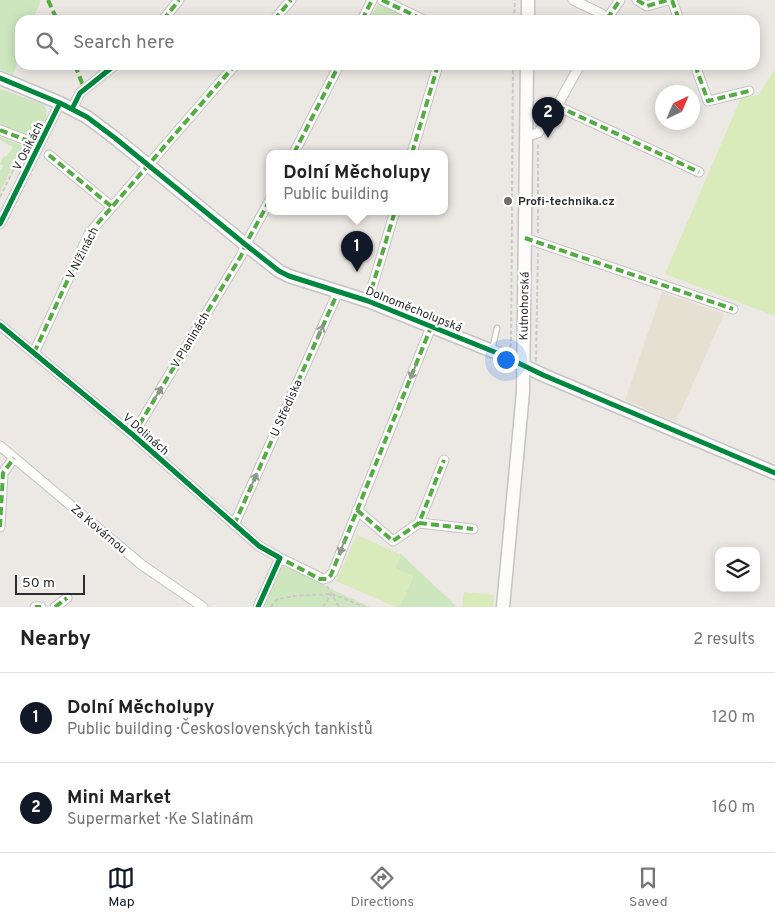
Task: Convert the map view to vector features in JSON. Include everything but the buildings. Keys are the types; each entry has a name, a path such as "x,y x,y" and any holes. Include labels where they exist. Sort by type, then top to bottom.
{"street":[{"path":"167,15 179,0"},
{"path":"278,15 291,0"},
{"path":"364,15 372,0"},
{"path":"382,0 414,15"},
{"path":"528,0 528,15"},
{"path":"573,0 601,15"},
{"path":"610,15 620,0"},
{"path":"637,0 647,6 668,0"},
{"path":"672,0 677,15"},
{"path":"72,109 80,94 109,70"},
{"name":"V Nížinách","path":"34,353 89,234 231,70"},
{"path":"296,150 336,70"},
{"path":"413,150 437,70"},
{"name":"Kutnohorská","path":"502,607 523,392 525,238 533,134 527,70"},
{"path":"533,134 557,106 577,70"},
{"path":"697,70 708,101 750,91"},
{"name":"Dolnoměcholupská","path":"0,78 60,103 101,126 279,271 368,302 492,351 543,375 773,472"},
{"name":"V Osikách","path":"0,224 60,103"},
{"path":"557,106 699,172"},
{"name":"V Osikách","path":"0,130 38,146"},
{"name":"V Osikách","path":"49,155 112,207"},
{"name":"V Planinách","path":"133,435 241,256 266,208"},
{"path":"368,302 394,215"},
{"path":"525,238 733,309"},
{"name":"U Střediska","path":"234,525 338,292"},
{"name":"V Dolinách","path":"0,325 133,435 259,546 324,579"},
{"path":"324,579 333,572 431,327"},
{"name":"Za Kovárnou","path":"0,446 142,565 202,607"},
{"path":"0,527 3,473 14,458"},
{"path":"357,510 393,541 419,523 444,460"},
{"path":"419,523 473,529"},
{"path":"258,607 280,558"},
{"path":"55,607 67,598"},
{"path":"36,607 41,607"}],"lane":[{"path":"492,351 497,328"}],"path":[{"path":"514,0 514,15"},
{"path":"508,358 508,348 511,345 513,70"},
{"path":"533,134 538,242 537,310"},
{"path":"0,197 25,146"},
{"path":"22,152 33,157"},
{"path":"324,579 339,607"},
{"path":"322,607 331,594"},
{"path":"271,607 278,599 331,594 364,607"}],"shaded area":[{"path":"662,292 724,314 676,422 625,400"}],"green space":[{"path":"0,0 41,0 35,15 15,15 15,70 13,75 0,69"},
{"path":"378,3 405,15 372,15"},
{"path":"775,68 775,316 665,274 741,98 759,95"},
{"path":"0,89 45,105 46,119 36,133 33,135 28,133 26,135 0,124"},
{"path":"0,137 22,145 22,147 0,192 0,171 3,166 0,164 4,156 6,157 13,147 0,140"},
{"path":"357,535 399,554 400,557 395,568 413,576 399,607 336,581"},
{"path":"400,553 457,607 399,607 413,577 395,568"},
{"path":"282,567 291,567 335,591 370,607 262,607 278,570"},
{"path":"464,592 494,595 493,607 462,607"}],"marked path":[{"path":"48,0 55,15"},
{"path":"167,15 179,0"},
{"path":"278,15 291,0"},
{"path":"364,15 372,0"},
{"path":"382,0 414,15"},
{"path":"610,15 620,0"},
{"path":"637,0 647,6 668,0"},
{"path":"672,0 677,15"},
{"path":"77,70 86,88"},
{"path":"34,353 89,234 231,70"},
{"path":"296,150 336,70"},
{"path":"413,150 437,70"},
{"path":"697,70 708,101 749,91"},
{"path":"557,106 699,172"},
{"path":"0,130 38,146"},
{"path":"49,155 112,207"},
{"path":"133,435 241,256 266,207"},
{"path":"368,301 394,215"},
{"path":"525,238 733,309"},
{"path":"234,525 338,292"},
{"path":"276,556 320,579 327,579 331,575 431,327"},
{"path":"0,527 3,473 14,458"},
{"path":"357,510 393,541 419,523 444,460"},
{"path":"419,523 473,529"},
{"path":"55,607 67,598"},
{"path":"35,607 41,607"}],"cycle path":[{"path":"72,109 80,93 109,70"},
{"path":"0,78 60,103 87,117 279,271 289,276 368,301 502,355 543,375 775,473"},
{"path":"0,224 60,103"},
{"path":"0,325 133,435 259,546 280,558 258,607"}],"place":[{"name":"Mini Market","path":"548,138"},
{"name":"Profi-technika.cz","path":"508,201"},
{"name":"Dolní Měcholupy","path":"357,272"}]}
